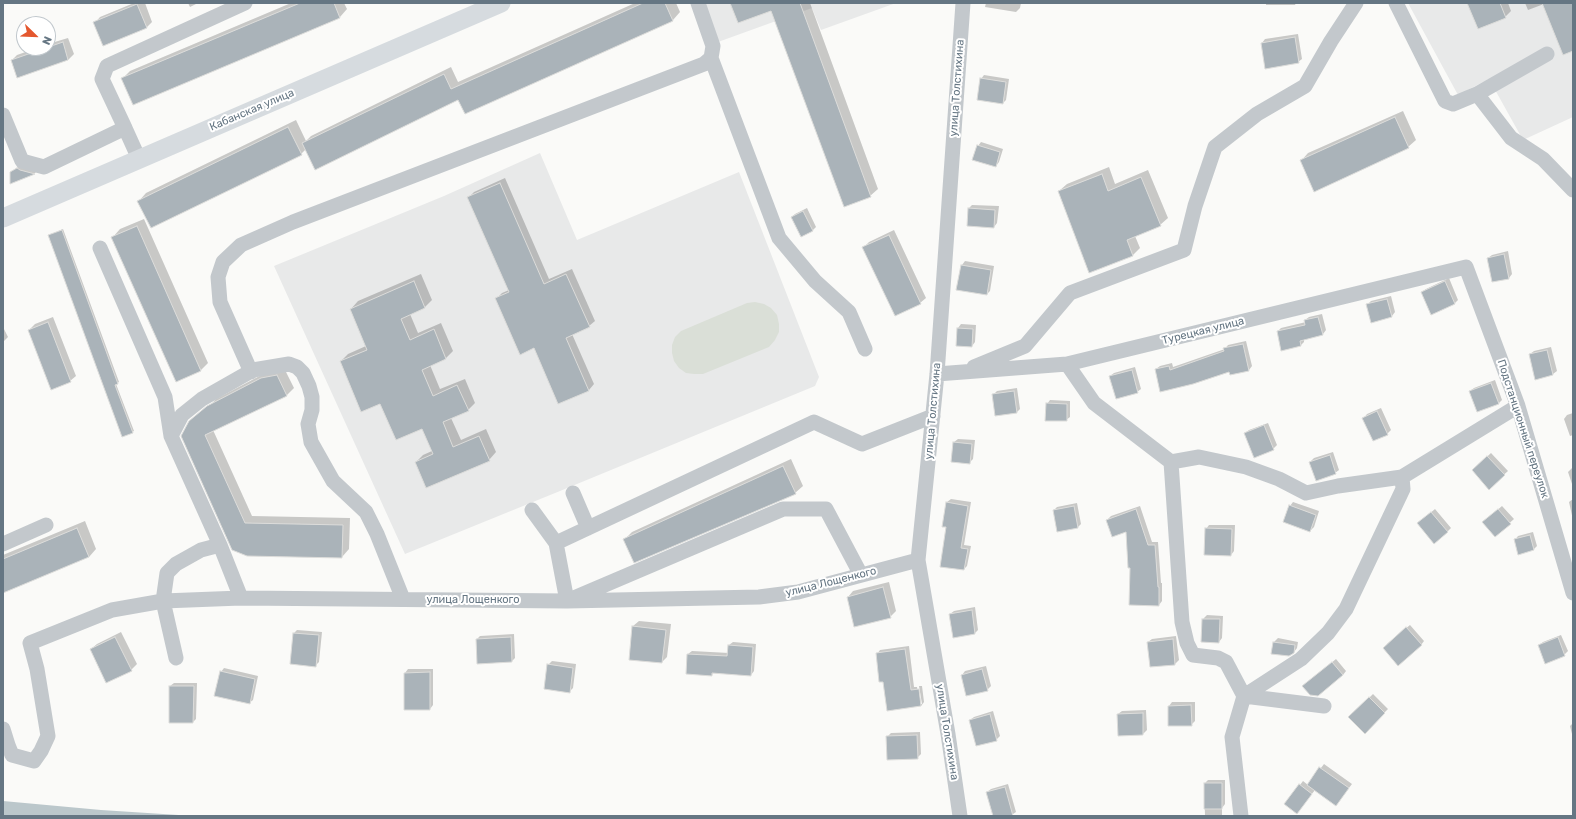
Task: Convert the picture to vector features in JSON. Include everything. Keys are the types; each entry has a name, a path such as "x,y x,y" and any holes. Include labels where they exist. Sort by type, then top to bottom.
{"main road":[{"name":"Кабанская улица","path":"3,218 501,3"}],"street":[{"path":"139,159 102,79 107,66 245,3"},
{"path":"698,3 713,46 711,58 779,238 815,281 849,312 865,349"},
{"name":"улица Толстихина","path":"960,816 948,734 918,560 937,374 962,3"},
{"path":"962,372 1025,346 1070,293 1184,250 1195,206 1216,148 1257,114 1305,86 1331,41 1356,3"},
{"path":"1396,3 1445,101 1453,104 1477,94 1547,54"},
{"path":"250,372 220,302 218,277 223,262 241,245 293,222 704,64 711,58"},
{"path":"1477,94 1511,138 1543,159 1573,190"},
{"path":"3,115 22,161 44,167 125,128"},
{"path":"100,248 165,397 171,436 181,462 220,545 241,598"},
{"name":"Турецкая улица","path":"937,374 1067,364 1466,267"},
{"name":"Подстанционный переулок","path":"1466,267 1518,406 1573,593"},
{"path":"171,436 182,415 202,399 250,372 289,364 298,367 303,373 312,397 312,410 308,424 311,442 333,480 366,512 377,534 403,599"},
{"path":"1067,364 1094,403 1171,462 1199,457 1238,465 1279,479 1306,493 1338,486 1402,477 1518,406"},
{"path":"556,543 814,422 862,444 933,416"},
{"path":"1171,462 1182,622 1187,644 1193,655 1218,658 1226,662 1244,696"},
{"path":"1241,816 1232,737 1244,696 1301,659 1328,633 1346,609 1403,489 1402,477"},
{"path":"573,493 588,528"},
{"path":"532,510 556,543 567,600 783,509 826,509 862,574"},
{"path":"3,544 46,525"},
{"path":"176,658 163,601 167,573 176,564 201,550 220,545"},
{"name":"улица Лощенкого","path":"3,729 12,755 34,761 41,751 48,736 37,669 30,643 112,610 163,601 241,598 567,600 759,597 798,592 918,560"},
{"path":"1244,696 1324,706"}],"shaded area":[{"path":"705,3 896,3 821,30 812,8 718,42"},
{"path":"1408,3 1573,3 1573,117 1523,140 1489,79 1458,95"},
{"path":"540,153 577,240 739,172 819,377 815,386 405,554 274,266 444,196"},
{"path":"755,302 764,304 771,308 777,315 779,332 769,347 703,374 686,373 679,368 674,361 672,345 675,337 681,331 747,303"},
{"path":"3,801 101,810 194,816 3,816"}],"building":[{"path":"300,3 334,3 340,18 133,105 121,78"},
{"path":"643,3 665,3 673,21 465,114 458,100 315,170 302,143 444,74 451,89"},
{"path":"730,3 800,3 871,197 844,207 771,11 738,23"},
{"path":"1467,3 1500,3 1506,18 1478,29"},
{"path":"1542,3 1573,3 1573,51 1563,55"},
{"path":"137,4 147,28 103,46 93,22"},
{"path":"1295,37 1299,63 1265,69 1261,43"},
{"path":"63,42 68,60 17,78 11,60 23,56 56,56 56,44"},
{"path":"980,78 1006,82 1003,104 977,100"},
{"path":"1395,117 1409,148 1314,192 1300,160"},
{"path":"288,127 302,155 151,228 137,201"},
{"path":"977,145 1000,152 996,167 972,160"},
{"path":"17,168 35,174 10,184 10,172"},
{"path":"1102,174 1108,191 1141,177 1161,226 1127,240 1133,256 1089,273 1058,191"},
{"path":"500,183 544,284 566,274 590,327 566,338 589,391 558,404 534,348 520,355 495,298 509,292 467,197"},
{"path":"968,208 995,210 994,228 967,226"},
{"path":"803,211 813,231 801,237 791,217"},
{"path":"137,226 201,371 176,382 111,237"},
{"path":"62,230 118,384 115,385 133,433 122,437 48,235"},
{"path":"889,235 921,304 895,316 862,247"},
{"path":"1504,254 1509,279 1492,282 1487,258"},
{"path":"961,265 991,270 987,295 956,290"},
{"path":"414,281 425,308 401,319 410,340 434,329 446,359 422,370 433,396 457,385 469,411 443,422 453,447 479,436 490,461 426,488 415,462 433,454 422,429 396,440 380,404 361,412 340,361 367,350 350,309"},
{"path":"1445,281 1455,304 1431,315 1421,292"},
{"path":"1387,299 1392,317 1371,323 1366,304"},
{"path":"1318,317 1323,335 1300,341 1301,346 1281,351 1277,331 1305,325 1304,320"},
{"path":"48,322 71,382 51,390 28,330"},
{"path":"957,328 973,329 972,347 956,346"},
{"path":"1243,344 1249,371 1230,375 1229,372 1193,384 1160,392 1155,369 1169,366 1170,370 1224,351 1223,348"},
{"path":"1547,350 1553,375 1535,380 1529,354"},
{"path":"1132,370 1138,393 1116,399 1109,376"},
{"path":"277,375 287,396 205,435 245,523 343,525 342,558 247,556 232,550 181,436 189,421 207,406 261,378"},
{"path":"1491,383 1499,404 1477,412 1469,391"},
{"path":"1014,391 1017,413 995,416 992,394"},
{"path":"1046,403 1067,404 1067,421 1045,421"},
{"path":"1377,411 1388,435 1373,441 1362,418"},
{"path":"1264,425 1274,450 1254,458 1244,433"},
{"path":"953,442 972,444 970,464 951,462"},
{"path":"1330,455 1336,474 1316,481 1309,462"},
{"path":"1487,456 1505,475 1489,490 1472,470"},
{"path":"783,466 796,494 634,563 623,539"},
{"path":"946,502 968,506 961,548 968,549 964,570 940,567 946,527 942,527"},
{"path":"1289,505 1316,515 1310,532 1283,522"},
{"path":"1074,506 1078,528 1057,532 1053,510"},
{"path":"1136,509 1148,545 1155,545 1159,587 1159,606 1129,605 1130,568 1128,568 1126,532 1112,537 1106,520"},
{"path":"1498,509 1511,524 1495,537 1482,522"},
{"path":"1431,512 1448,532 1434,544 1417,523"},
{"path":"77,528 89,557 3,593 3,559"},
{"path":"1205,528 1232,529 1231,556 1204,555"},
{"path":"1530,535 1534,550 1518,555 1514,539"},
{"path":"883,587 891,618 854,627 847,597"},
{"path":"972,610 975,634 953,638 949,614"},
{"path":"1202,619 1220,619 1219,643 1201,642"},
{"path":"632,626 666,630 662,663 629,660"},
{"path":"1406,627 1422,645 1398,666 1383,648"},
{"path":"293,633 319,635 316,667 290,664"},
{"path":"115,637 132,671 106,683 90,649"},
{"path":"511,637 512,662 477,664 476,639"},
{"path":"1558,637 1565,656 1545,664 1538,645"},
{"path":"1173,639 1175,665 1150,667 1147,642"},
{"path":"1273,642 1295,645 1294,653 1289,656 1271,654"},
{"path":"728,645 753,647 751,676 712,673 712,676 686,674 687,654 727,656"},
{"path":"905,649 911,690 919,689 921,706 887,711 883,682 879,682 876,653"},
{"path":"1332,662 1343,675 1318,696 1310,695 1302,686"},
{"path":"547,664 573,668 570,693 544,689"},
{"path":"982,669 988,691 966,696 961,675"},
{"path":"220,671 255,679 250,704 214,696"},
{"path":"430,672 430,710 404,710 404,673"},
{"path":"169,686 194,686 193,723 169,723"},
{"path":"1369,697 1385,713 1365,734 1348,717"},
{"path":"1191,705 1192,726 1168,726 1168,706"},
{"path":"1143,713 1143,735 1118,736 1117,714"},
{"path":"990,714 997,741 976,746 969,720"},
{"path":"917,735 918,759 887,760 886,736"},
{"path":"1319,767 1349,788 1336,806 1307,785"},
{"path":"1204,783 1222,783 1222,809 1204,809"},
{"path":"1299,784 1312,794 1297,814 1284,804"},
{"path":"1005,787 1013,816 993,816 986,792"}]}
